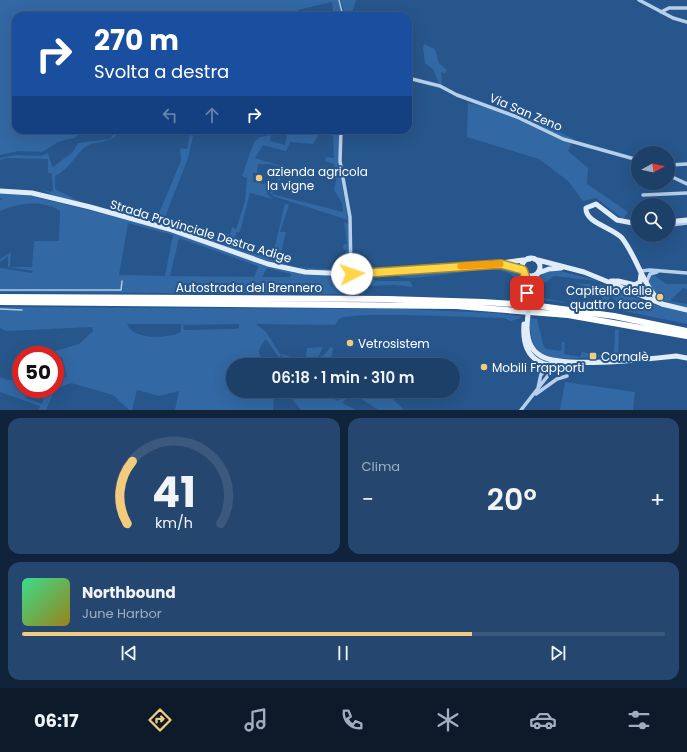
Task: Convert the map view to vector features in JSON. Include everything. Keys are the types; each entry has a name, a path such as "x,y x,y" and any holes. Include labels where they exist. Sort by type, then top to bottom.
{"highway":[{"name":"Autostrada del Brennero","path":"0,297 380,299 483,302 532,305 614,316 687,331"},
{"name":"Autostrada del Brennero","path":"0,302 456,306 568,315 687,336"}],"main road":[{"name":"Strada Provinciale Destra Adige","path":"0,191 32,193 143,222 268,264 305,272 352,274 495,264 532,259 610,282 662,304 687,310"},
{"path":"631,223 617,220 596,204 586,208 587,216 609,228 621,238 641,271 653,295 662,304"},
{"path":"675,222 687,220"},
{"path":"529,293 523,271 523,263 532,259 539,264 538,273 529,293 526,324 529,342 540,359 548,364 563,366 594,362"},
{"name":"Strada Provinciale Destra Adige","path":"495,264 523,271"},
{"name":"Strada Provinciale Destra Adige","path":"538,273 552,268 570,269"},
{"path":"523,271 530,276 538,273"},
{"path":"610,282 618,281 638,285 641,280 641,271"},
{"path":"639,295 645,290 646,283"},
{"path":"540,359 594,362 676,356 687,358"}],"street":[{"path":"639,0 661,12 687,22"},
{"path":"661,12 669,8 687,8"},
{"name":"Via San Zeno","path":"412,79 440,86 457,95 517,117 563,139 631,158"},
{"path":"341,134 340,161 350,217 352,274"},
{"path":"675,165 687,164"},
{"path":"675,178 687,184"},
{"path":"642,195 687,193"},
{"path":"675,223 687,223"},
{"path":"641,271 687,273"},
{"path":"646,283 650,274 664,271"},
{"path":"540,359 541,375"},
{"path":"533,396 541,375 548,364 555,361"},
{"path":"548,364 549,375"},
{"path":"521,410 552,371 563,366"},
{"path":"533,396 557,379 567,376"}],"shaded area":[{"path":"0,0 338,0 341,12 329,12 333,11 332,2 298,10 299,12 12,12 12,134 80,134 74,138 58,142 42,152 18,151 0,155"},
{"path":"341,0 356,0 352,12 344,12"},
{"path":"424,44 435,49 439,63 447,70 445,74 441,72 442,85 439,83 433,69 425,63 423,48"},
{"path":"468,103 534,120 574,139 568,151 588,168 587,184 628,212 623,219 596,198 583,201 568,181 539,159 467,137"},
{"path":"114,134 118,134 109,140 87,146 61,173 55,176 55,189 81,202 55,197 42,189 51,192 53,190 52,174 48,173 48,159 7,158 0,160 0,158 17,155 41,156 48,153 53,167 73,152 78,143 110,139"},
{"path":"287,134 319,134 313,144 290,142 286,151 263,145 255,158 284,167 280,180 272,194 343,212 342,203 334,190 336,181 334,164 325,161 326,157 334,158 333,136 324,134 339,134 339,165 348,220 273,196 270,192 278,181 281,167 269,164 258,164 257,173 253,173 253,182 264,184 265,181 267,194 273,199 250,193 240,232 237,232 234,239 226,236 224,242 234,245 236,248 272,259 285,203 289,205 280,232 286,232 279,261 292,266 318,269 341,269 346,250 343,249 344,244 347,244 344,222 349,224 350,269 348,272 299,268 250,256 202,239 156,220 181,161 180,148 187,149 190,135 193,136 188,158 164,220 199,235 200,233 219,241 223,232 230,235 232,227 236,229 245,201 247,178 242,176 254,142 260,137 271,135 270,141 285,145"},
{"path":"0,193 32,196 124,219 175,233 267,266 297,273 345,277 364,275 378,281 410,281 413,287 394,285 349,287 343,290 344,294 0,292 0,268 32,273 33,271 8,267 8,256 0,262 0,259 11,252 10,267 32,267 34,241 59,241 60,211 46,205 22,204 0,211 0,200 4,199 0,198","holes":["128,223 173,235 165,276 119,275","179,238 258,266 254,277 170,276","267,268 291,274 290,277 262,277"]},
{"path":"501,267 513,270 520,274 524,282 523,294 519,294 514,277 506,272 493,270 408,278 397,276 395,273"},
{"path":"556,270 599,281 554,276 543,284 539,297 568,303 532,299 535,282 538,278 545,273"},
{"path":"654,275 666,284 687,284 687,289 683,288 670,301 687,304 687,308 661,300 648,283 650,277"},
{"path":"575,283 608,286 648,303 687,313 687,324 624,311 622,306 610,295 609,300 602,299 602,292"},
{"path":"0,307 403,309 496,313 521,316 521,318 511,321 504,318 364,315 344,317 339,319 335,325 256,324 266,332 280,354 292,357 306,357 307,348 323,347 318,357 288,358 280,355 280,357 283,358 279,358 266,339 259,352 261,358 226,358 226,398 274,398 273,410 175,410 179,391 159,396 137,390 132,410 129,410 113,395 71,383 64,386 64,377 67,377 64,365 64,348 79,344 93,331 92,327 6,331 0,328","holes":["127,324 181,324 181,332 160,337 151,337 136,333","239,324 239,328 184,330 183,325"]},
{"path":"530,318 537,319 544,347 546,349 561,351 562,342 565,342 564,354 580,357 582,352 612,357 614,352 615,329 619,330 618,358 603,357 559,359 547,356 537,349 531,337"},
{"path":"330,347 333,348 331,358 319,358 326,353"},
{"path":"0,377 7,380 12,380 12,396 0,392"},
{"path":"565,382 635,392 633,410 560,410"},
{"path":"17,398 25,398 42,404 44,398 51,398 46,410 39,410 40,406"},
{"path":"291,398 333,398 337,401 341,398 346,398 342,403 356,410 301,410"},
{"path":"359,398 392,398 404,410 379,410"}],"waterway":[{"path":"339,0 342,12"},
{"path":"0,290 121,290 122,281"},
{"path":"0,309 22,310"}],"slow traffic":[{"path":"461,266 500,264"}],"place":[{"name":"azienda agricola la vigne","path":"259,178"},
{"name":"Capitello delle quattro facce","path":"660,297"},
{"name":"Vetrosistem","path":"350,343"},
{"name":"Cornalè","path":"593,356"},
{"name":"Mobili Frapporti","path":"484,367"}],"route":[{"path":"352,274 501,264 523,270 527,293"}]}
